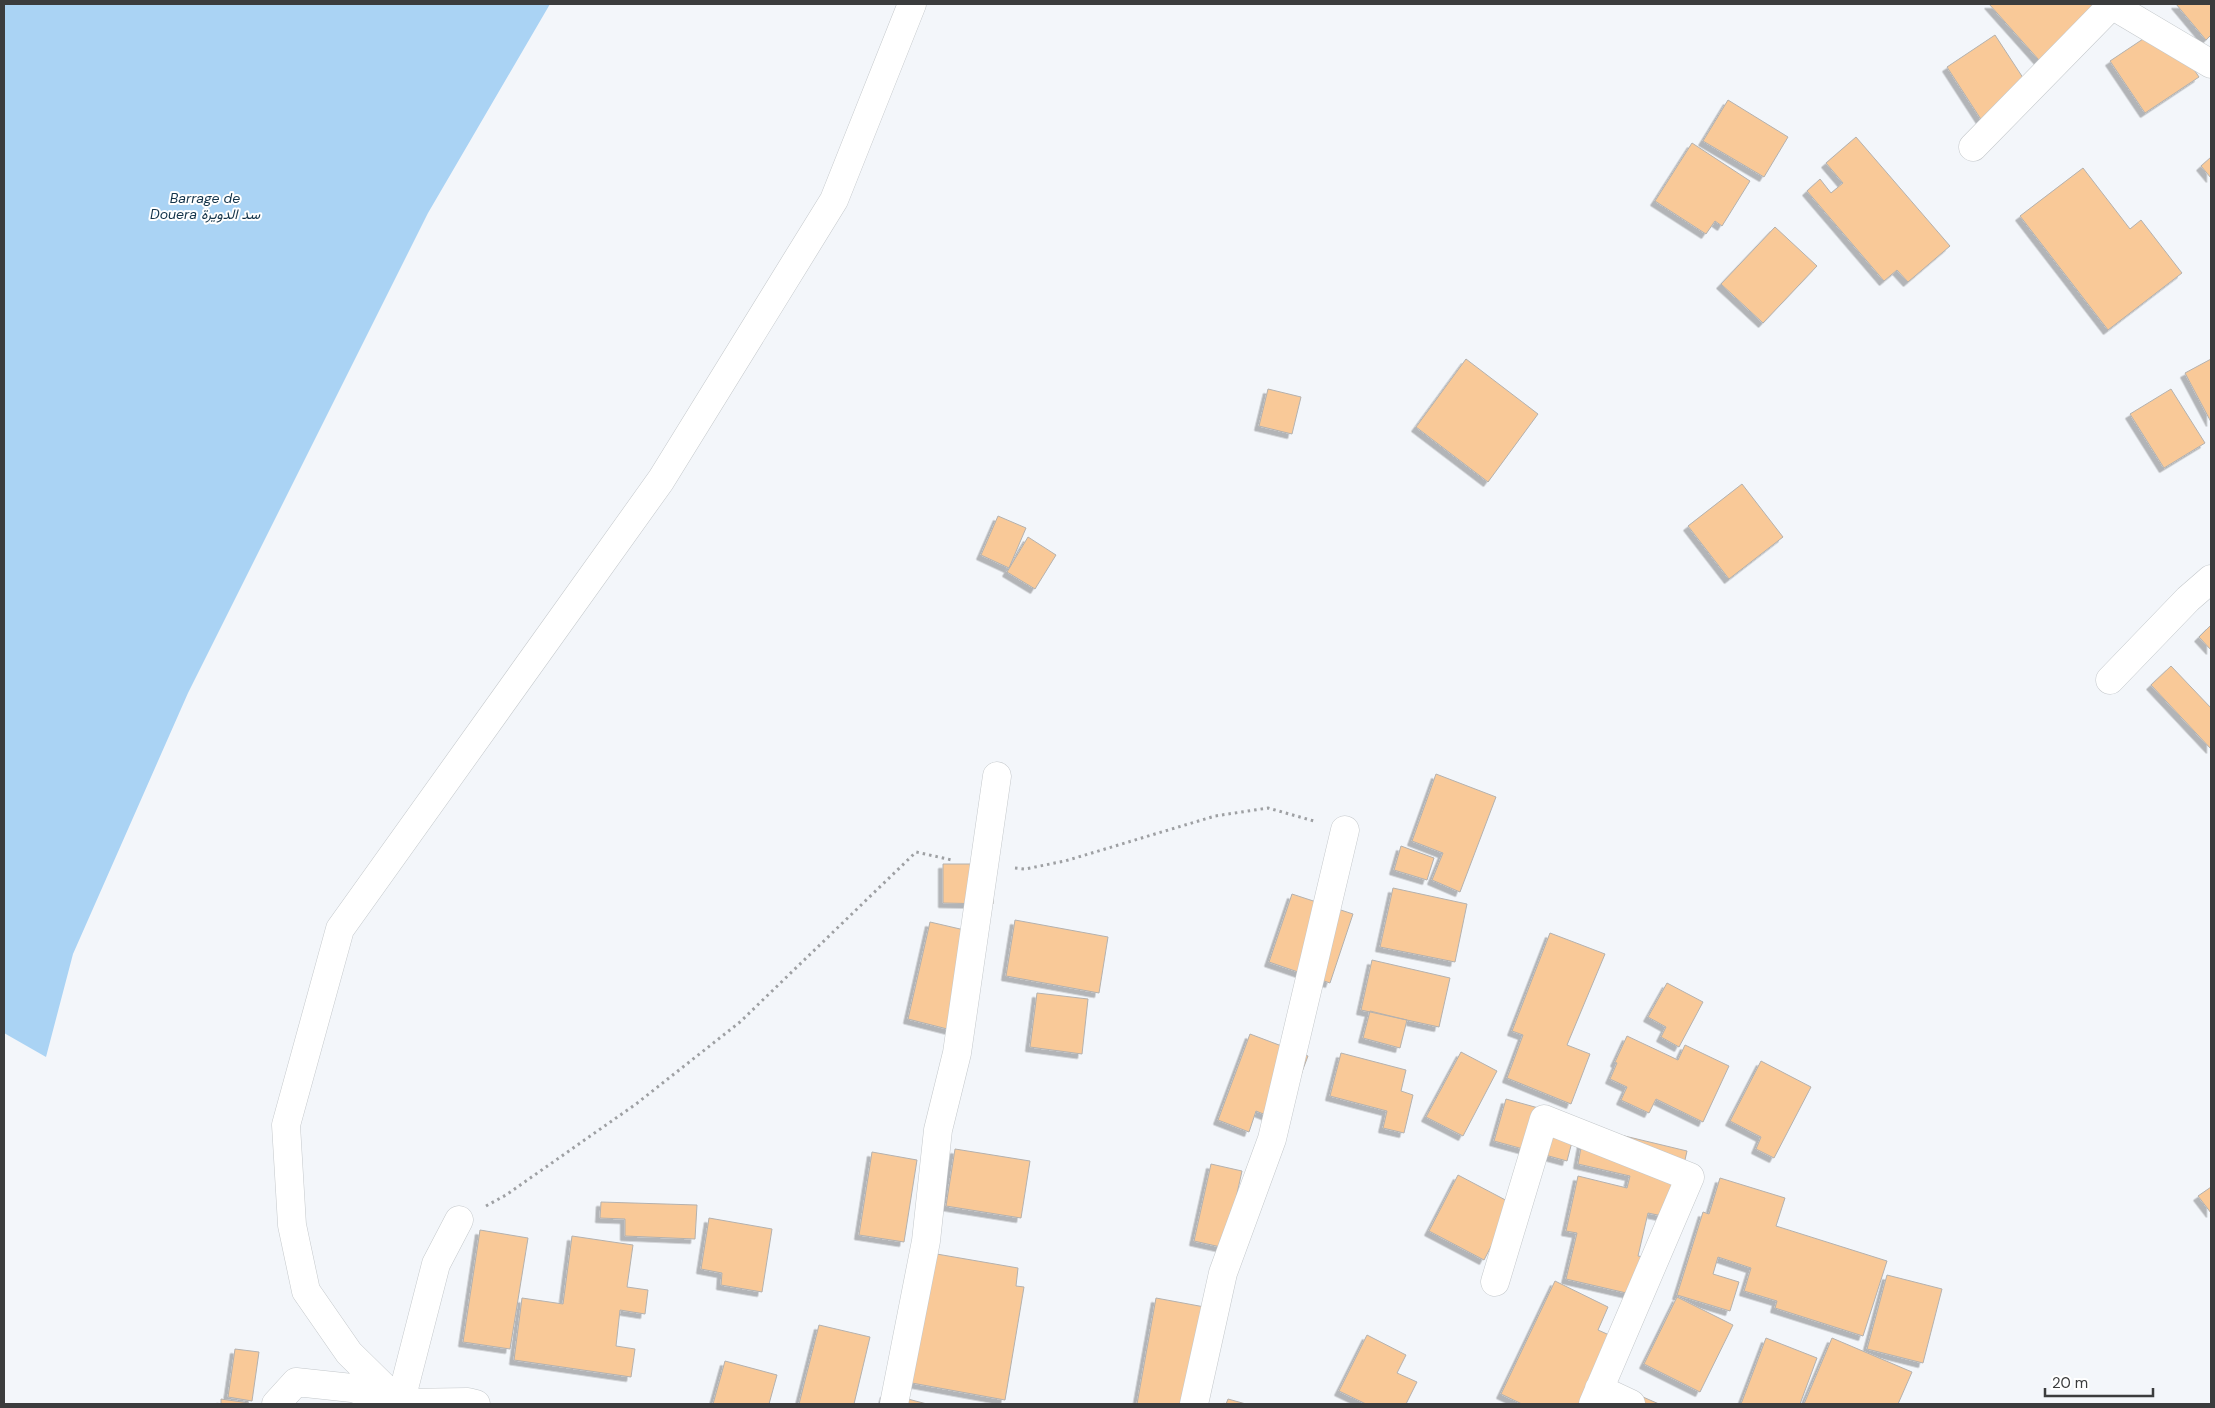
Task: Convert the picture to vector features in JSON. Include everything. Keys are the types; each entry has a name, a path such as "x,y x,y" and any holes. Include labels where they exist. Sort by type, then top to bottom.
{"street":[{"path":"400,1404 349,1354 306,1291 292,1226 286,1125 340,929 661,480 834,200 912,4"},
{"path":"1973,147 2111,4 2211,64"},
{"path":"2110,680 2188,599 2211,579"},
{"path":"894,1404 926,1241 938,1130 957,1053 997,776"},
{"path":"1194,1404 1223,1273 1272,1139 1345,830"},
{"path":"1495,1282 1544,1119 1690,1177 1596,1397 1631,1404"},
{"path":"400,1404 436,1264 459,1220"},
{"path":"276,1404 296,1382 352,1388 400,1404 468,1402 476,1404"}],"path":[{"path":"459,1220 506,1195 628,1110 740,1022 916,852 983,867 1026,869 1065,861 1215,816 1268,808 1345,830"}],"water":[{"name":"Barrage de Douera سد الدويرة","path":"4,4 550,4 428,213 188,693 73,954 46,1057 4,1033"}],"building":[{"path":"1989,4 2108,4 2047,69"},
{"path":"2176,4 2211,4 2211,35 2206,40"},
{"path":"2164,25 2199,77 2145,113 2110,61"},
{"path":"1995,35 2031,90 1982,121 1947,67"},
{"path":"1728,100 1788,137 1764,177 1703,141"},
{"path":"1856,137 1950,246 1908,282 1897,270 1884,281 1807,191 1820,179 1831,193 1843,183 1826,163"},
{"path":"1692,143 1750,181 1722,226 1715,221 1706,234 1655,201"},
{"path":"2211,157 2211,178 2201,166"},
{"path":"2083,168 2130,229 2141,220 2182,273 2108,330 2020,216"},
{"path":"1775,227 1817,266 1763,323 1721,284"},
{"path":"1466,359 1538,414 1488,482 1416,427"},
{"path":"2211,359 2211,422 2185,373"},
{"path":"1268,389 1301,397 1292,434 1259,426"},
{"path":"2171,389 2205,443 2164,468 2130,414"},
{"path":"1742,484 1783,537 1729,579 1688,526"},
{"path":"998,516 1026,528 1009,568 981,555"},
{"path":"1028,537 1056,555 1035,589 1007,572"},
{"path":"2211,625 2211,650 2199,637"},
{"path":"2171,666 2211,708 2211,749 2151,685"},
{"path":"1436,774 1496,797 1460,892 1432,880 1443,853 1412,841"},
{"path":"1401,846 1434,858 1427,880 1394,870"},
{"path":"943,864 994,864 993,904 943,903"},
{"path":"1393,888 1467,904 1455,962 1380,947"},
{"path":"1292,894 1353,914 1330,983 1269,962"},
{"path":"1015,920 1108,937 1099,993 1006,976"},
{"path":"930,922 986,935 963,1033 908,1019"},
{"path":"1550,933 1605,954 1567,1045 1590,1054 1571,1104 1507,1078 1523,1035 1512,1031"},
{"path":"1372,960 1450,978 1439,1027 1361,1010"},
{"path":"1667,983 1703,1002 1679,1047 1661,1037 1666,1027 1648,1017"},
{"path":"1037,993 1088,999 1082,1054 1030,1047"},
{"path":"1370,1011 1407,1020 1400,1048 1363,1038"},
{"path":"1250,1034 1308,1056 1283,1122 1256,1111 1249,1132 1218,1120"},
{"path":"1627,1036 1678,1060 1685,1045 1729,1066 1703,1122 1656,1099 1649,1113 1621,1100 1627,1087 1610,1079 1617,1063 1615,1062"},
{"path":"1461,1052 1497,1071 1463,1136 1426,1117"},
{"path":"1341,1053 1406,1070 1401,1091 1413,1095 1404,1133 1383,1128 1387,1111 1330,1096"},
{"path":"1761,1061 1811,1087 1774,1158 1756,1149 1761,1137 1730,1121"},
{"path":"1506,1099 1578,1119 1567,1161 1494,1141"},
{"path":"1608,1132 1687,1151 1672,1218 1648,1213 1638,1256 1644,1257 1635,1295 1566,1279 1577,1233 1566,1231 1578,1176 1627,1188 1630,1176 1578,1164 1582,1142"},
{"path":"955,1149 1030,1161 1021,1218 946,1206"},
{"path":"872,1152 917,1160 904,1242 859,1235"},
{"path":"1211,1164 1242,1171 1225,1248 1194,1241"},
{"path":"1458,1175 1513,1204 1484,1260 1429,1231"},
{"path":"1720,1178 1785,1198 1776,1226 1887,1261 1863,1336 1775,1308 1777,1301 1744,1291 1751,1268 1718,1257 1713,1274 1739,1282 1730,1311 1677,1295 1703,1212 1709,1214"},
{"path":"2211,1187 2211,1213 2198,1196"},
{"path":"601,1202 697,1205 695,1239 625,1236 625,1219 600,1218"},
{"path":"709,1218 772,1229 762,1292 721,1285 722,1273 701,1269"},
{"path":"480,1230 528,1238 510,1349 463,1342"},
{"path":"572,1236 633,1245 627,1287 648,1290 645,1314 620,1310 616,1346 635,1349 631,1377 514,1360 522,1298 563,1304"},
{"path":"925,1252 1018,1268 1016,1286 1024,1287 1005,1400 890,1379"},
{"path":"1887,1275 1942,1289 1923,1363 1867,1349"},
{"path":"1555,1281 1608,1307 1598,1330 1616,1338 1584,1404 1522,1404 1501,1394"},
{"path":"1677,1297 1733,1325 1700,1392 1644,1364"},
{"path":"1156,1298 1210,1308 1193,1404 1137,1404"},
{"path":"819,1325 870,1337 854,1404 799,1404"},
{"path":"1367,1335 1406,1355 1397,1373 1417,1382 1406,1404 1366,1404 1339,1391"},
{"path":"1766,1338 1817,1358 1800,1404 1741,1404"},
{"path":"1832,1338 1912,1372 1898,1404 1804,1404"},
{"path":"235,1349 259,1352 252,1401 228,1397"},
{"path":"725,1361 777,1375 769,1404 713,1404"},
{"path":"1627,1390 1659,1404 1621,1404"},
{"path":"885,1393 927,1404 882,1404"},
{"path":"221,1399 249,1403 249,1404 221,1404"},
{"path":"1228,1399 1246,1404 1226,1404"}]}
